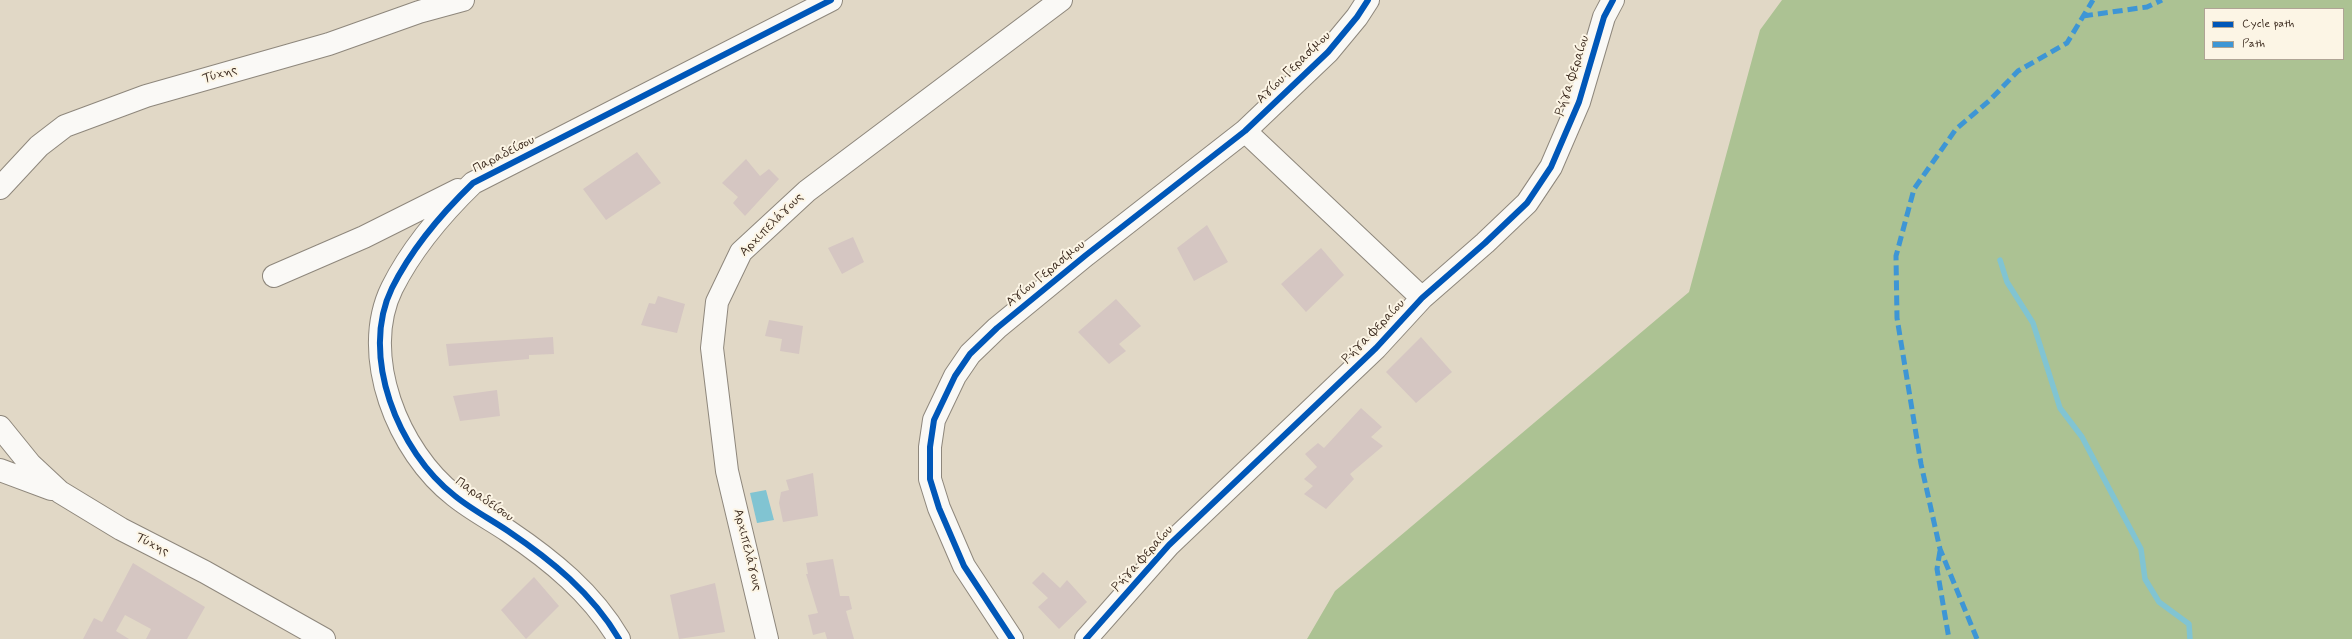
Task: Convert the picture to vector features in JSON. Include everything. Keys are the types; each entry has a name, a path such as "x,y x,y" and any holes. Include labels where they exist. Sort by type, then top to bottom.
{"street":[{"name":"Τύχης","path":"0,188 39,146 65,126 146,96 329,44 419,12 463,0"},
{"name":"Παραδείσου","path":"619,639 601,611 582,590 555,565 509,531 454,495 427,468 404,436 389,401 382,372 380,342 384,314 392,288 414,252 444,213 473,183 832,0"},
{"name":"Αρχιπελάγους","path":"767,639 727,471 712,348 718,302 741,252 807,191 1061,0"},
{"name":"Αγίου Γερασίμου","path":"1012,639 964,566 939,508 930,479 930,447 934,420 945,395 970,354 997,328 1086,255 1245,131 1328,52 1357,18 1368,0"},
{"name":"Ρήγα Φεραίου","path":"1086,639 1169,545 1376,348 1422,298 1485,243 1526,202 1551,167 1579,102 1604,17 1613,0"},
{"path":"1245,131 1422,298"},
{"path":"274,276 364,237 473,183"},
{"name":"Τύχης","path":"0,427 30,464 60,492 121,529 205,572 324,639"},
{"path":"0,470 60,492"}],"green space":[{"path":"1782,0 2352,0 2352,639 1307,639 1335,591 1689,292 1760,30"}],"water":[{"path":"766,490 774,520 757,523 750,493"}],"building":[{"path":"637,152 661,183 606,220 583,189"},
{"path":"746,159 760,176 769,169 779,179 745,216 733,203 738,197 722,183"},
{"path":"1207,225 1228,262 1194,281 1177,248"},
{"path":"853,237 864,262 842,274 828,248"},
{"path":"1321,248 1344,275 1306,312 1281,284"},
{"path":"658,296 685,304 677,333 641,325 649,303 655,304"},
{"path":"1116,299 1141,326 1119,344 1126,351 1109,364 1078,332"},
{"path":"769,320 803,326 799,354 780,351 782,339 765,336"},
{"path":"553,337 554,354 529,355 529,359 449,366 446,344"},
{"path":"1421,337 1452,372 1416,403 1386,372"},
{"path":"497,390 500,416 460,421 453,396"},
{"path":"1361,408 1382,427 1371,437 1383,446 1350,474 1354,479 1326,509 1304,494 1313,486 1304,479 1317,467 1305,454 1318,443 1324,448"},
{"path":"813,473 818,516 783,522 779,503 781,492 789,490 786,480"},
{"path":"833,559 840,596 849,596 852,609 846,611 854,639 827,639 825,632 813,635 808,615 818,613 806,574 808,574 806,563"},
{"path":"133,563 205,607 187,639 146,639 151,629 125,615 116,631 129,639 83,639 94,618 102,622"},
{"path":"1043,572 1060,588 1067,580 1087,602 1059,629 1038,607 1048,598 1032,583"},
{"path":"534,577 559,606 526,639 501,610"},
{"path":"715,583 725,632 679,639 670,595"}],"waterway":[{"path":"2000,260 2007,282 2033,323 2060,408 2082,437 2141,549 2145,579 2159,602 2189,624 2190,639"}],"marked path":[{"path":"1977,639 1940,549 1921,464 1897,318 1896,256 1914,189 1956,129 1990,100 2018,71 2067,43 2093,0"},
{"path":"2083,16 2147,7 2162,0"},
{"path":"1940,551 1937,569 1949,639"}],"cycle path":[{"path":"619,639 596,607 570,579 524,542 455,496 435,477 416,454 401,429 390,401 382,372 380,343 383,314 392,288 418,245 450,206 473,183 831,0"},
{"path":"1012,639 964,566 939,508 930,479 930,447 934,420 955,376 970,354 997,328 1086,255 1245,131 1328,52 1357,17 1368,0"},
{"path":"1086,639 1169,545 1376,348 1422,298 1485,243 1527,203 1551,167 1579,102 1604,17 1613,0"}]}
